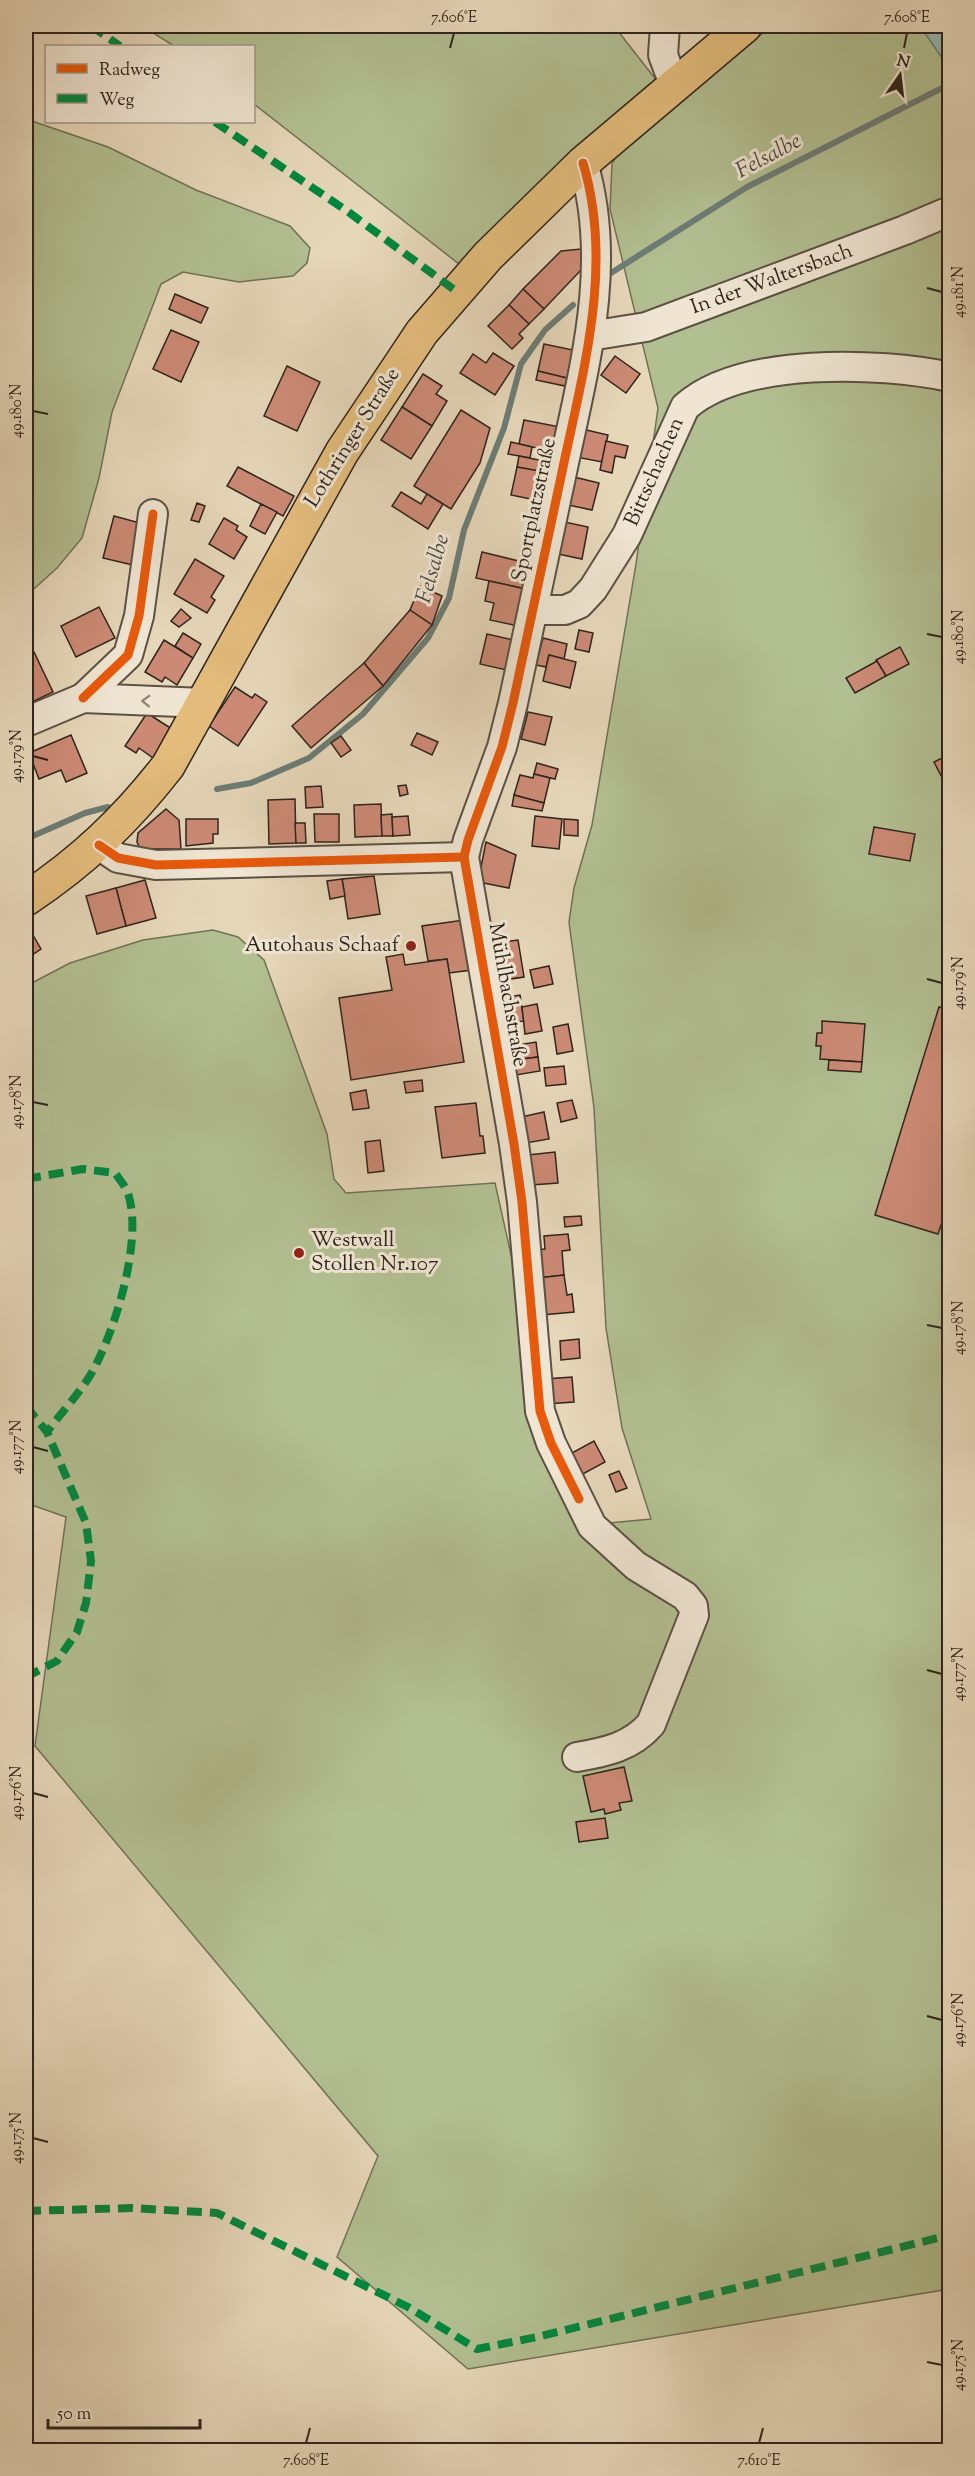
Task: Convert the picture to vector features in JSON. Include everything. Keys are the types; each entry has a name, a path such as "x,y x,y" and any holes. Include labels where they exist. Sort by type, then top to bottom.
{"main road":[{"name":"Lothringer Straße","path":"26,900 99,845 146,794 168,766 305,516 398,365 456,291 583,163 745,26"}],"street":[{"path":"665,26 663,55 674,84"},
{"name":"Sportplatzstraße","path":"464,857 502,747 590,336 596,254 590,187 583,163"},
{"name":"In der Waltersbach","path":"590,336 646,327 950,211"},
{"name":"Bittschachen","path":"533,610 565,610 579,604 593,589 627,535 685,407 699,395 718,386 787,370 832,366 893,368 950,377"},
{"path":"26,722 83,699 128,655 141,606 153,514"},
{"path":"83,699 204,704"},
{"path":"99,845 117,858 156,865 464,857"},
{"name":"Mühlbachstraße","path":"464,857 516,1155 540,1411 551,1443 592,1526 636,1566 685,1596 693,1606 694,1615 651,1724 639,1737 626,1745 577,1757"}],"green space":[{"path":"142,26 614,26 657,81 459,264 255,105 255,45 172,45"},
{"path":"771,26 949,26 949,2289 468,2369 337,2257 378,2156 35,1746 66,1517 26,1503 26,986 70,963 143,940 213,930 238,937 264,960 327,1134 334,1179 346,1193 495,1183 514,1268 551,1473 609,1523 651,1519 622,1428 606,1328 594,1108 569,922 574,888 592,825 636,564 658,408 610,209 612,164 616,157"},
{"path":"26,119 108,147 196,190 290,226 310,248 307,263 293,276 239,282 183,272 161,284 112,412 99,478 82,538 57,568 26,596"}],"water":[{"path":"920,26 949,26 949,68"}],"building":[{"path":"581,249 581,270 544,309 523,289 561,251"},
{"path":"523,289 544,309 529,324 509,305"},
{"path":"175,294 208,308 201,323 169,309"},
{"path":"509,305 529,324 519,334 523,338 512,349 488,326"},
{"path":"171,330 199,342 181,382 153,369"},
{"path":"544,344 573,350 567,378 538,371"},
{"path":"493,353 514,366 495,395 460,373 473,354 486,363"},
{"path":"615,356 640,374 626,393 601,375"},
{"path":"287,366 320,382 297,431 264,416"},
{"path":"538,371 567,378 565,386 536,380"},
{"path":"423,374 442,386 436,394 447,401 432,426 402,407"},
{"path":"402,407 432,426 411,459 381,440"},
{"path":"461,410 490,428 480,463 451,509 414,486"},
{"path":"524,420 560,427 555,452 519,444"},
{"path":"582,429 608,435 602,462 576,457"},
{"path":"606,441 628,446 625,458 615,456 612,473 600,470"},
{"path":"511,442 532,447 530,458 508,454"},
{"path":"519,456 549,462 547,473 517,467"},
{"path":"238,467 294,496 283,516 227,486"},
{"path":"517,467 551,473 545,502 511,495"},
{"path":"574,477 599,483 592,510 568,505"},
{"path":"401,492 421,504 427,494 443,504 428,529 392,506"},
{"path":"197,503 205,506 199,522 191,520"},
{"path":"261,504 277,512 265,534 250,526"},
{"path":"114,516 140,523 137,566 103,558"},
{"path":"224,518 238,526 236,530 247,537 234,559 209,544"},
{"path":"560,521 588,527 582,559 553,553"},
{"path":"482,552 531,564 526,589 476,578"},
{"path":"195,559 224,576 211,597 215,600 207,613 174,594"},
{"path":"489,581 526,589 518,626 490,620 494,603 485,601"},
{"path":"420,586 442,596 432,625 410,610"},
{"path":"99,607 115,638 76,657 61,626"},
{"path":"181,609 191,618 179,627 171,621"},
{"path":"410,610 432,625 383,686 364,663"},
{"path":"579,630 593,633 589,652 575,649"},
{"path":"183,633 201,644 193,658 175,646"},
{"path":"487,634 518,641 511,671 480,664"},
{"path":"543,638 567,644 564,659 549,655 546,667 536,665"},
{"path":"164,640 193,658 177,685 165,677 162,682 145,672"},
{"path":"900,647 909,664 886,676 876,660"},
{"path":"34,652 53,692 26,705 26,656"},
{"path":"549,655 576,662 570,688 543,681"},
{"path":"877,661 886,676 855,693 846,678"},
{"path":"364,663 383,686 311,748 292,726"},
{"path":"235,687 252,698 255,694 267,702 238,746 209,726"},
{"path":"528,712 552,717 545,745 521,739"},
{"path":"147,713 172,729 153,758 139,748 136,753 125,746"},
{"path":"417,733 438,742 432,755 411,745"},
{"path":"71,735 87,773 66,782 61,770 39,779 29,753"},
{"path":"341,736 351,750 341,757 331,743"},
{"path":"950,754 950,793 934,762"},
{"path":"537,763 558,769 555,779 534,774"},
{"path":"534,774 550,778 544,803 514,795 520,775 533,778"},
{"path":"406,785 408,794 400,796 398,786"},
{"path":"321,786 323,807 306,808 305,787"},
{"path":"514,795 544,803 542,811 512,806"},
{"path":"295,799 296,843 269,844 268,800"},
{"path":"381,804 382,836 355,837 354,805"},
{"path":"166,809 179,820 181,849 140,849 137,842 138,833"},
{"path":"314,814 339,814 339,842 315,842"},
{"path":"392,814 393,836 382,836 381,815"},
{"path":"408,816 410,835 393,836 392,817"},
{"path":"535,816 562,819 559,849 532,846"},
{"path":"186,819 218,819 218,834 213,834 213,843 186,846"},
{"path":"564,819 578,820 578,836 564,835"},
{"path":"295,823 305,823 306,843 296,843"},
{"path":"874,827 915,834 910,861 869,854"},
{"path":"486,842 516,855 509,888 478,882"},
{"path":"374,876 380,914 348,919 342,879"},
{"path":"342,879 345,896 330,899 327,881"},
{"path":"145,880 156,918 126,926 116,888"},
{"path":"116,888 126,926 97,934 86,896"},
{"path":"464,920 472,970 449,973 447,959 428,961 422,926"},
{"path":"26,923 41,949 26,959"},
{"path":"518,940 524,977 497,981 492,943"},
{"path":"403,954 405,965 447,959 464,1062 351,1080 339,998 392,990 386,957"},
{"path":"549,966 553,984 534,988 530,970"},
{"path":"520,995 524,1021 506,1024 501,998"},
{"path":"537,1004 542,1031 525,1034 522,1007"},
{"path":"939,1007 950,1010 950,1198 938,1234 875,1215"},
{"path":"822,1021 865,1024 862,1062 820,1059 821,1046 816,1046 817,1033 822,1033"},
{"path":"568,1024 573,1051 557,1054 553,1027"},
{"path":"536,1042 538,1057 514,1060 511,1046"},
{"path":"538,1057 540,1071 516,1075 514,1060"},
{"path":"829,1060 862,1062 861,1072 828,1070"},
{"path":"564,1066 566,1084 546,1086 544,1068"},
{"path":"422,1080 423,1091 406,1093 404,1082"},
{"path":"366,1090 369,1108 353,1110 350,1093"},
{"path":"572,1100 577,1118 561,1122 557,1103"},
{"path":"476,1103 480,1136 483,1136 485,1153 442,1158 435,1107"},
{"path":"544,1112 549,1139 526,1143 521,1117"},
{"path":"380,1140 384,1171 368,1173 365,1142"},
{"path":"555,1152 558,1183 531,1185 528,1155"},
{"path":"581,1216 582,1225 565,1227 564,1217"},
{"path":"568,1234 570,1250 562,1251 564,1275 538,1278 535,1250 545,1249 544,1236"},
{"path":"564,1275 567,1295 572,1294 574,1312 542,1315 538,1278"},
{"path":"579,1339 580,1358 561,1360 560,1341"},
{"path":"572,1377 574,1402 546,1404 545,1379"},
{"path":"594,1441 605,1462 581,1475 570,1454"},
{"path":"619,1471 627,1488 616,1492 609,1475"},
{"path":"624,1767 632,1801 619,1803 621,1810 605,1814 604,1809 591,1812 583,1776"},
{"path":"605,1818 608,1838 579,1842 576,1822"}],"waterway":[{"name":"Felsalbe","path":"611,273 747,187 950,84"},
{"name":"Felsalbe","path":"217,789 251,783 309,758 363,714 428,638 449,598 464,530 504,428 521,364 545,330 573,305"},
{"name":"Felsalbe","path":"26,839 85,813 108,807"}],"marked path":[{"path":"91,26 119,45"},
{"path":"660,26 663,30"},
{"path":"216,123 347,211 456,291"},
{"path":"26,1179 83,1169 115,1173 128,1194 132,1216 129,1262 109,1335 91,1374 47,1432"},
{"path":"26,1406 47,1432 86,1523 91,1561 86,1603 77,1632 57,1661 26,1677"},
{"path":"26,2211 132,2208 217,2213 408,2307 477,2349 537,2337 950,2235"}],"cycle path":[{"path":"579,1499 551,1443 540,1411 522,1202 464,857 502,747 513,703 586,357 596,279 596,241 592,202 583,163"},
{"path":"83,698 128,655 139,616 153,514"},
{"path":"99,845 118,858 156,865 464,857"}],"place":[{"name":"Autohaus Schaaf","path":"411,946"},
{"name":"Westwall Stollen Nr.107","path":"299,1253"}]}
